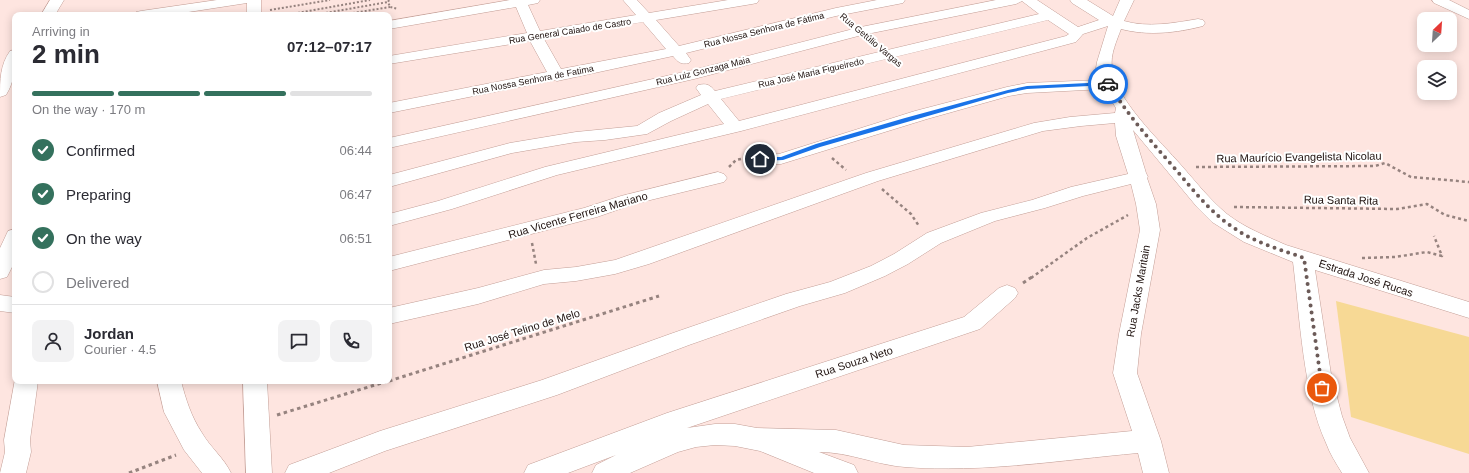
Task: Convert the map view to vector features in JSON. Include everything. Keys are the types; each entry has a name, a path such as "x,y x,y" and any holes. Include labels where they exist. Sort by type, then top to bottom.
{"street":[{"path":"50,12 57,0"},
{"path":"162,12 245,0"},
{"path":"204,12 249,0"},
{"path":"630,0 677,51 735,127"},
{"name":"Rua General Caiado de Castro","path":"392,60 752,0"},
{"name":"Rua Getúlio Vargas","path":"824,0 836,12 918,79"},
{"name":"Rua Nossa Senhora de Fátima","path":"677,51 836,12 898,0"},
{"name":"Rua Luiz Gonzaga Maia","path":"392,143 694,74 874,43 1016,0"},
{"path":"392,219 445,205 551,171 735,127 1071,39 1076,35 1074,30 1028,0"},
{"path":"1077,0 1115,22 1137,27 1160,29 1198,23"},
{"name":"Estrada José Rucas","path":"1127,0 1115,22 1103,60 1104,70 1109,84 1123,113 1174,167 1208,206 1235,229 1304,258 1469,310"},
{"path":"1439,0 1466,12"},
{"path":"392,24 527,1 535,36 557,76"},
{"name":"Rua José Maria Figueiredo","path":"392,180 510,148 576,137 605,136 641,130 665,117 711,96 874,43 1050,15"},
{"path":"1074,30 1115,22"},
{"path":"0,54 12,51"},
{"name":"Rua Nossa Senhora de Fatima","path":"392,107 557,76 677,51"},
{"path":"0,92 12,62"},
{"path":"760,159 781,159 818,146 1008,92 1027,88 1109,84"},
{"path":"0,96 12,94"},
{"path":"392,315 478,296 538,279 615,267 642,259 864,180 1040,127 1123,113"},
{"name":"Rua Jacks Maritain","path":"1123,113 1125,136 1139,177 1146,204 1150,230 1130,334 1125,373 1148,441 1156,473"},
{"path":"298,473 380,442 548,388 794,300 837,288 884,268 934,238 988,217 1038,204 1078,191 1139,177"},
{"name":"Rua Vicente Ferreira Mariano","path":"392,263 590,213 628,200 718,178"},
{"path":"0,272 12,243"},
{"path":"1304,258 1319,374 1329,416 1338,442 1356,473"},
{"name":"Rua Souza Neto","path":"537,473 667,424 972,323 1007,293"},
{"path":"13,473 18,452 17,440 26,384"},
{"path":"170,384 177,412 197,447 218,473"},
{"path":"255,384 259,473"},
{"path":"605,473 647,451 677,440 712,435 737,436 757,439 836,441 904,456 967,458 1148,441"},
{"path":"757,439 845,473"}],"path":[{"path":"254,9 330,0"},
{"path":"303,12 370,0"},
{"path":"330,12 388,1 390,7"},
{"path":"359,12 390,7 402,10"},
{"path":"818,146 911,214 928,242"},
{"path":"718,178 736,160 752,157 760,159"},
{"name":"Rua Maurício Evangelista Nicolau","path":"1174,167 1375,166 1385,163 1411,177 1469,182"},
{"path":"1007,293 1087,238 1146,204"},
{"name":"Rua Santa Rita","path":"1208,206 1397,209 1427,204 1445,215 1469,221"},
{"path":"528,229 534,251 538,279"},
{"path":"1360,258 1395,257 1427,252 1442,256 1434,236"},
{"name":"Rua José Telino de Melo","path":"392,380 659,296"},
{"name":"Rua José Telino de Melo","path":"257,422 378,384"},
{"path":"129,473 197,447"}],"shaded area":[{"path":"1336,301 1469,337 1469,454 1351,417"}],"way so far":[{"path":"1108,84 1124,108 1146,136 1218,217 1235,229 1251,237 1304,258 1322,388"}],"route":[{"path":"760,159 781,159 907,119 1008,92 1027,88 1108,84"}]}
